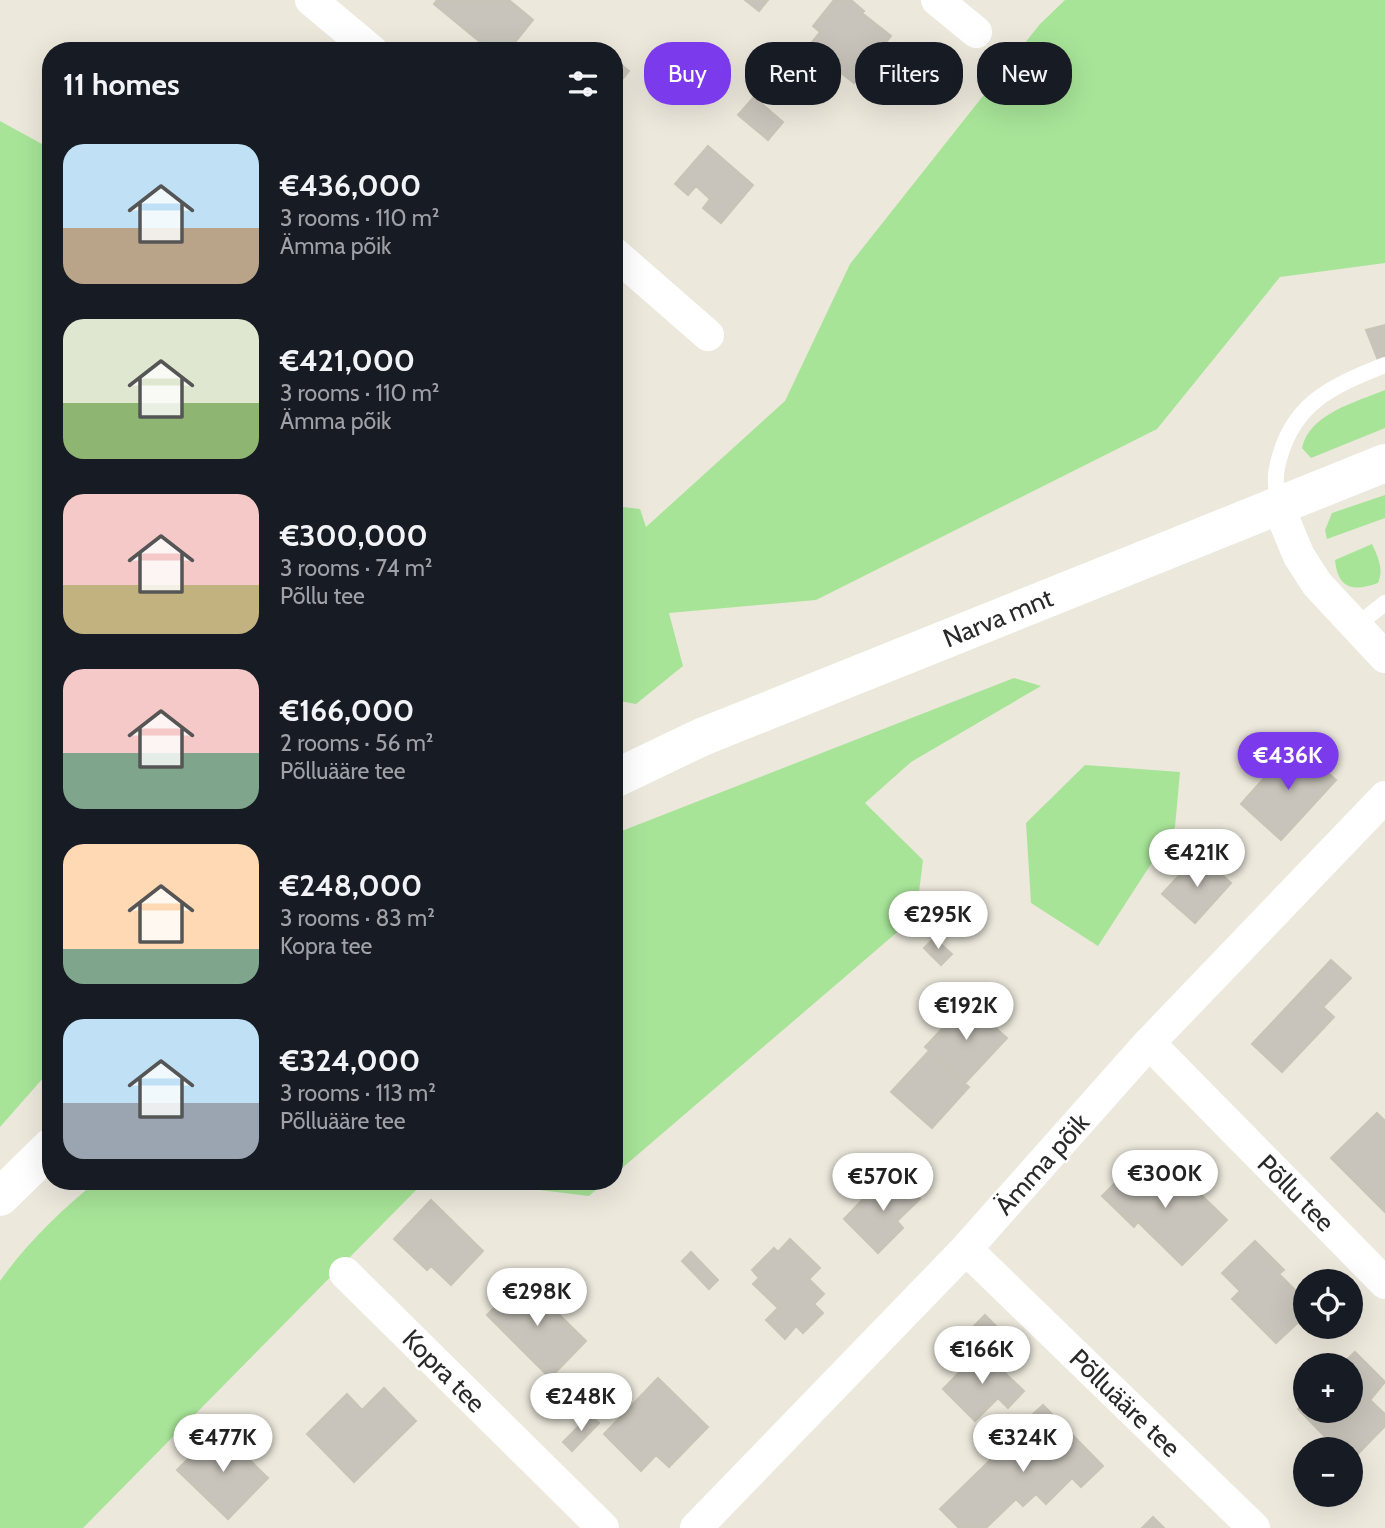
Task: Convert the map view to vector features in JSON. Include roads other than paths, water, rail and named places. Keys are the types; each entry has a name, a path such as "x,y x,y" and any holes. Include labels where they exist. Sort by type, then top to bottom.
{"main road":[{"name":"Narva mnt","path":"623,775 702,737 1385,463"},
{"path":"0,1197 42,1156"}],"street":[{"path":"310,0 361,42"},
{"path":"936,0 976,32"},
{"path":"623,261 708,335"},
{"path":"1278,506 1299,556 1317,584 1385,657"},
{"name":"Ämma põik","path":"696,1528 966,1249 1149,1043 1385,797"},
{"name":"Põllu tee","path":"1149,1043 1385,1283"},
{"name":"Põlluääre tee","path":"966,1249 1254,1528"},
{"name":"Kopra tee","path":"345,1273 603,1528"}],"lane":[{"path":"1278,506 1276,470 1288,431 1312,402 1341,383 1385,365"},
{"path":"1356,626 1385,603"}]}
